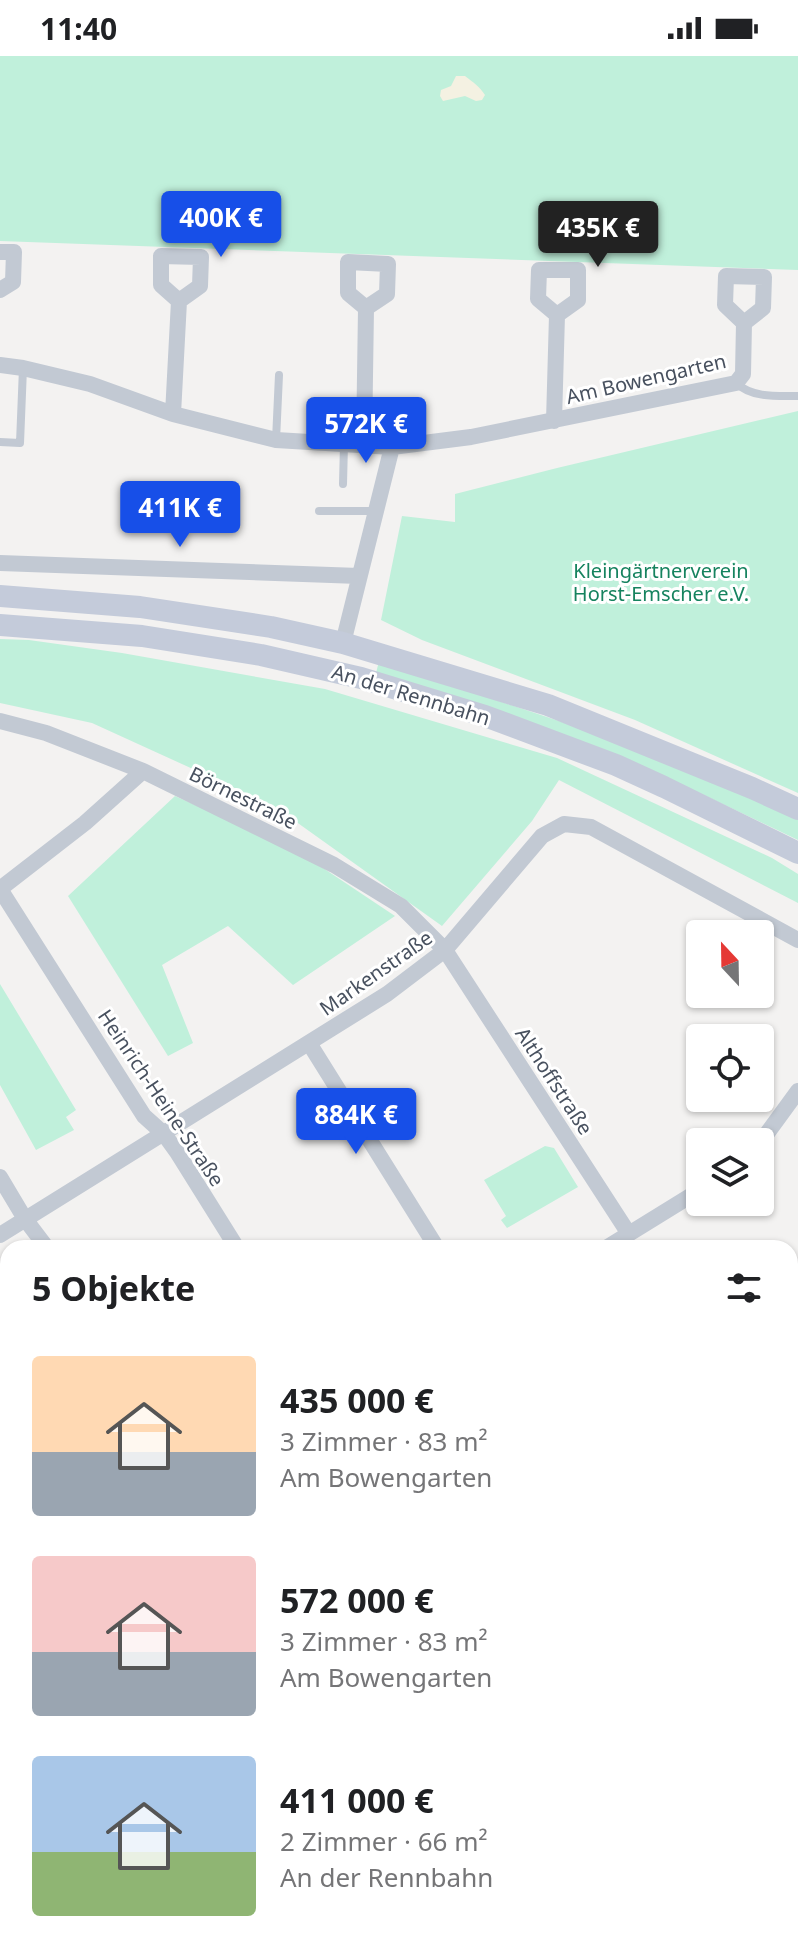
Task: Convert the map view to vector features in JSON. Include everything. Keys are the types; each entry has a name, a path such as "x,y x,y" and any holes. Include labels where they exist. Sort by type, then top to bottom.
{"main road":[{"name":"An der Rennbahn","path":"0,596 140,607 271,627 343,643 548,705 798,809"},
{"name":"An der Rennbahn","path":"0,625 142,636 261,655 336,671 485,716 616,765 798,853"},
{"path":"336,671 343,643"}],"street":[{"path":"0,252 14,252 13,282 0,290"},
{"path":"173,414 179,301"},
{"path":"364,444 366,308"},
{"name":"Am Bowengarten","path":"554,421 557,315"},
{"name":"Am Bowengarten","path":"0,365 90,384 173,414 276,440 392,447 471,437 736,383 743,374 744,323"},
{"path":"343,643 392,447"},
{"path":"0,563 359,576"},
{"name":"Börnestraße","path":"0,721 46,733 143,771 334,865 401,906 445,950"},
{"path":"0,889 85,823 143,771"},
{"name":"Markenstraße","path":"0,1235 387,994 445,950 542,836 564,824 591,827 798,940"},
{"name":"Heinrich-Heine-Straße","path":"0,889 144,1116 164,1134 232,1240"},
{"name":"Althoffstraße","path":"445,950 629,1234"},
{"path":"309,1043 432,1240"},
{"path":"771,1128 798,1091"},
{"path":"0,1177 41,1240"},
{"path":"619,1240 686,1199"}],"lane":[{"path":"0,442 20,443 23,368"},
{"path":"276,440 279,375"},
{"path":"736,383 745,392 798,396"},
{"path":"343,484 344,444"},
{"path":"319,511 376,511"}],"green space":[{"path":"0,56 798,56 798,270 0,241"},
{"name":"Kleingärtnerverein Horst-Emscher e.V.","path":"798,411 798,793 635,720 422,640 381,620 402,516 455,522 455,494"},
{"path":"0,639 122,653 325,689 557,758 772,858 798,874 798,903 559,780 532,821 442,926 274,806 92,723 0,703"},
{"path":"379,661 562,722 694,772 798,819 798,840 689,788 376,673"},
{"path":"175,796 249,829 320,866 395,916 293,985 228,926 162,965 193,1043 168,1056 68,896"},
{"path":"0,984 76,1110 66,1117 74,1130 36,1150 0,1085"},
{"path":"545,1146 554,1148 578,1187 507,1228 501,1220 506,1216 484,1180"}],"sand":[{"path":"456,76 465,76 476,85 485,95 482,100 465,96 443,101 441,90 451,86"}]}
